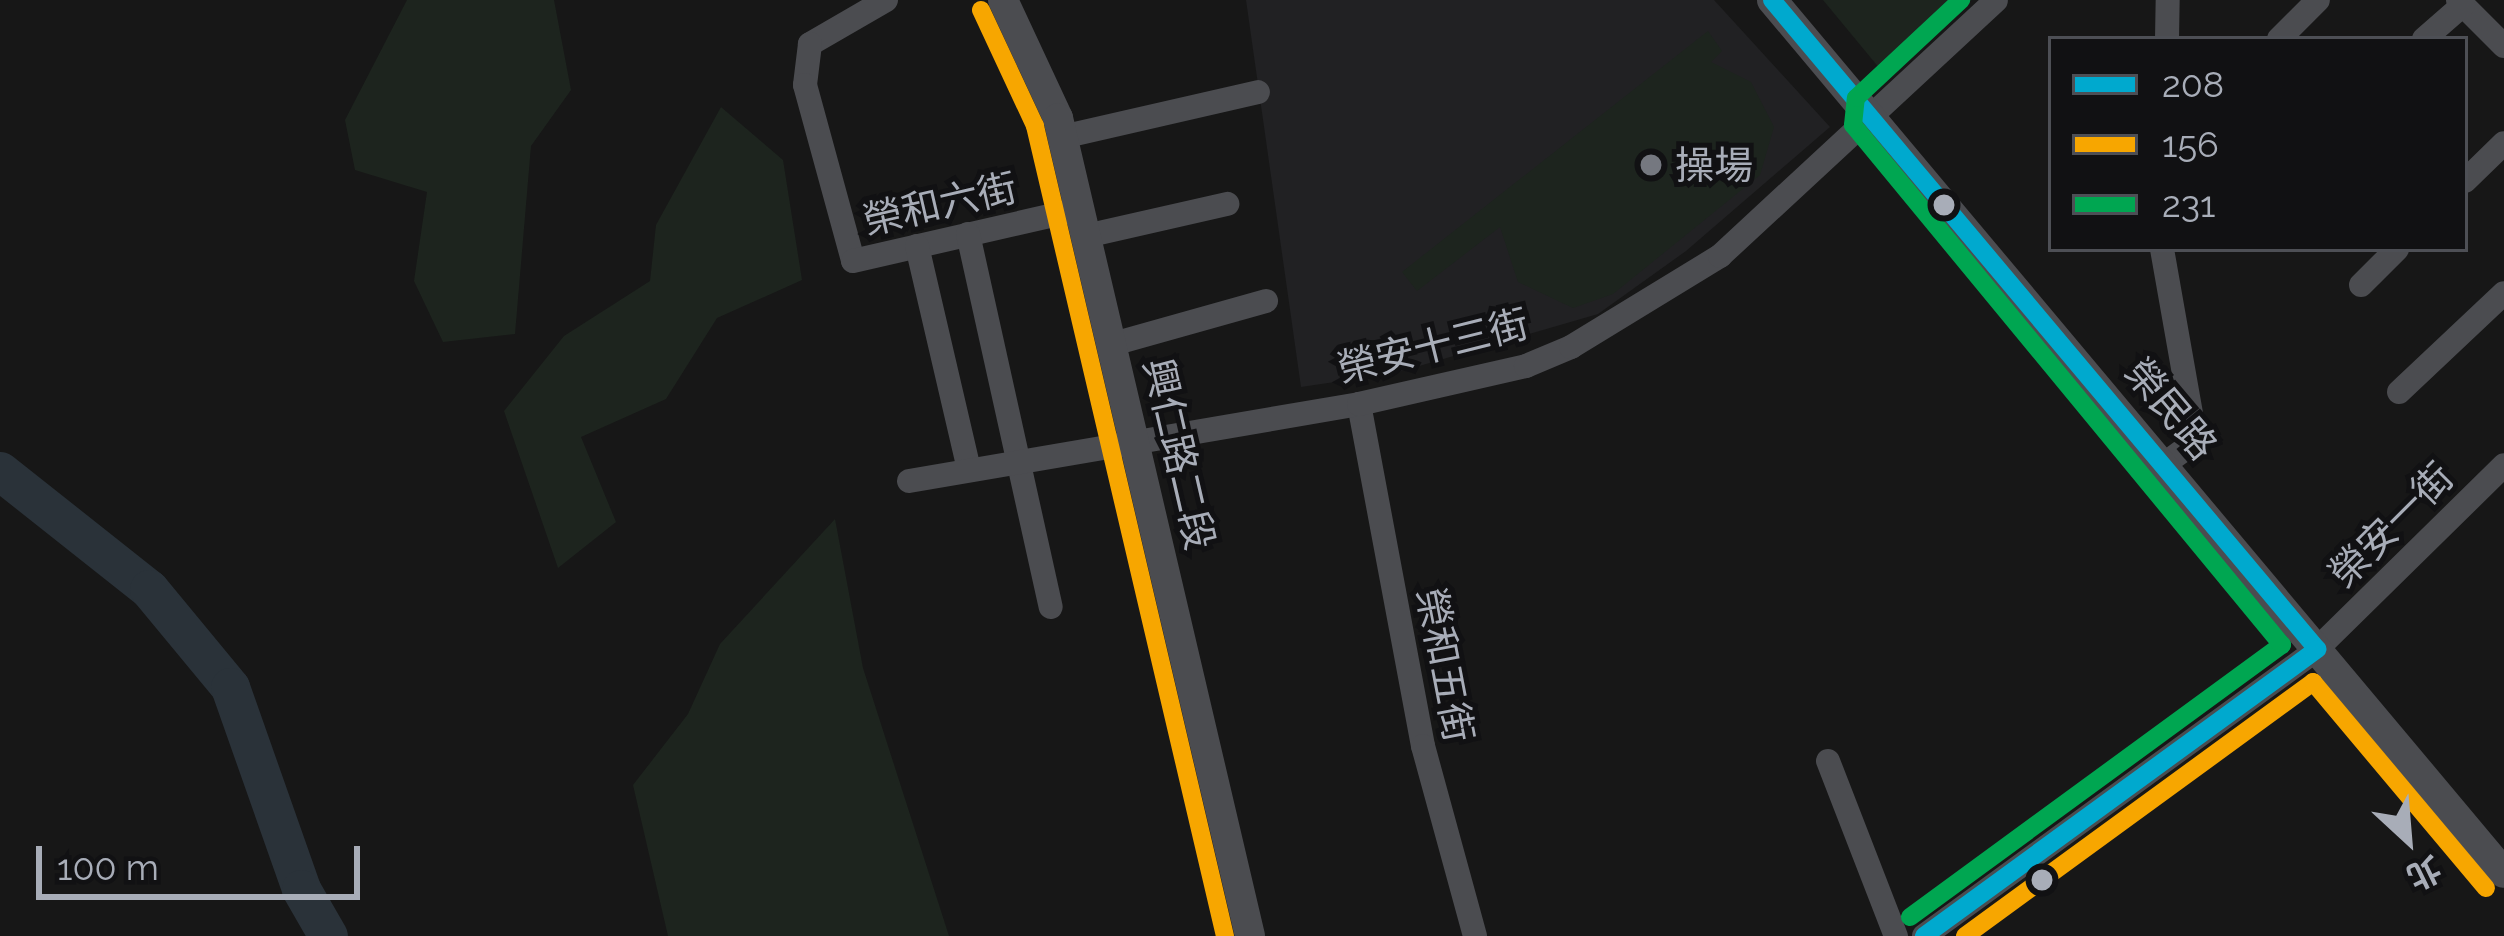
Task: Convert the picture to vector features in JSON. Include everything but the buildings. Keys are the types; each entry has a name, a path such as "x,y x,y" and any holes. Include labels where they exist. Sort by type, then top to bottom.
{"street":[{"name":"榮和六街","path":"886,0 810,44 805,85 853,261 968,234 1227,203"},
{"name":"興仁路二段","path":"1003,0 1062,137 1137,440 1250,936"},
{"name":"榮民路","path":"1772,0 1874,113 2504,873"},
{"name":"榮安十三街","path":"909,481 1359,404 1526,366 1679,288 1996,0"},
{"path":"2167,36 2168,0"},
{"path":"2282,36 2318,0"},
{"path":"2428,36 2460,2 2504,46"},
{"path":"1062,137 1258,92"},
{"path":"2468,179 2504,142"},
{"path":"968,234 1051,607"},
{"path":"916,246 968,469"},
{"path":"2162,252 2196,441 2166,464"},
{"path":"2361,285 2394,252"},
{"path":"2399,392 2504,293"},
{"path":"1113,344 1266,301"},
{"name":"榮和五街","path":"1359,404 1423,746 1475,936"},
{"name":"榮安一街","path":"1924,936 2317,650 2504,465"},
{"path":"1828,761 1896,936"}],"shaded area":[{"path":"407,0 554,0 571,90 531,146 515,334 443,342 414,281 427,192 355,170 345,120"},
{"path":"1246,0 1714,0 1830,127 1686,251 1598,314 1395,373 1301,387"},
{"path":"1823,0 1967,0 1885,75"},
{"name":"操場","path":"1708,31 1722,51 1711,62 1751,82 1774,127 1760,175 1613,294 1573,308 1518,282 1500,227 1417,291 1402,272"},
{"path":"721,107 783,160 802,280 717,318 666,399 581,437 616,522 558,568 504,411 564,336 650,281 656,225"},
{"path":"835,519 863,668 949,936 668,936 633,785 688,714 720,644"}],"waterway":[{"path":"0,471 149,589 230,687 301,889 328,936"}],"transit line":[{"name":"208","path":"1772,0 2317,649"},
{"name":"231","path":"1910,917 2282,645 1853,125 1856,98 1961,0"},
{"name":"156","path":"981,10 1035,126 1225,936"},
{"name":"208","path":"1924,936 2317,649"},
{"name":"156","path":"1965,936 2313,682 2486,888"}],"place":[{"name":"操場","path":"1651,165"}]}
